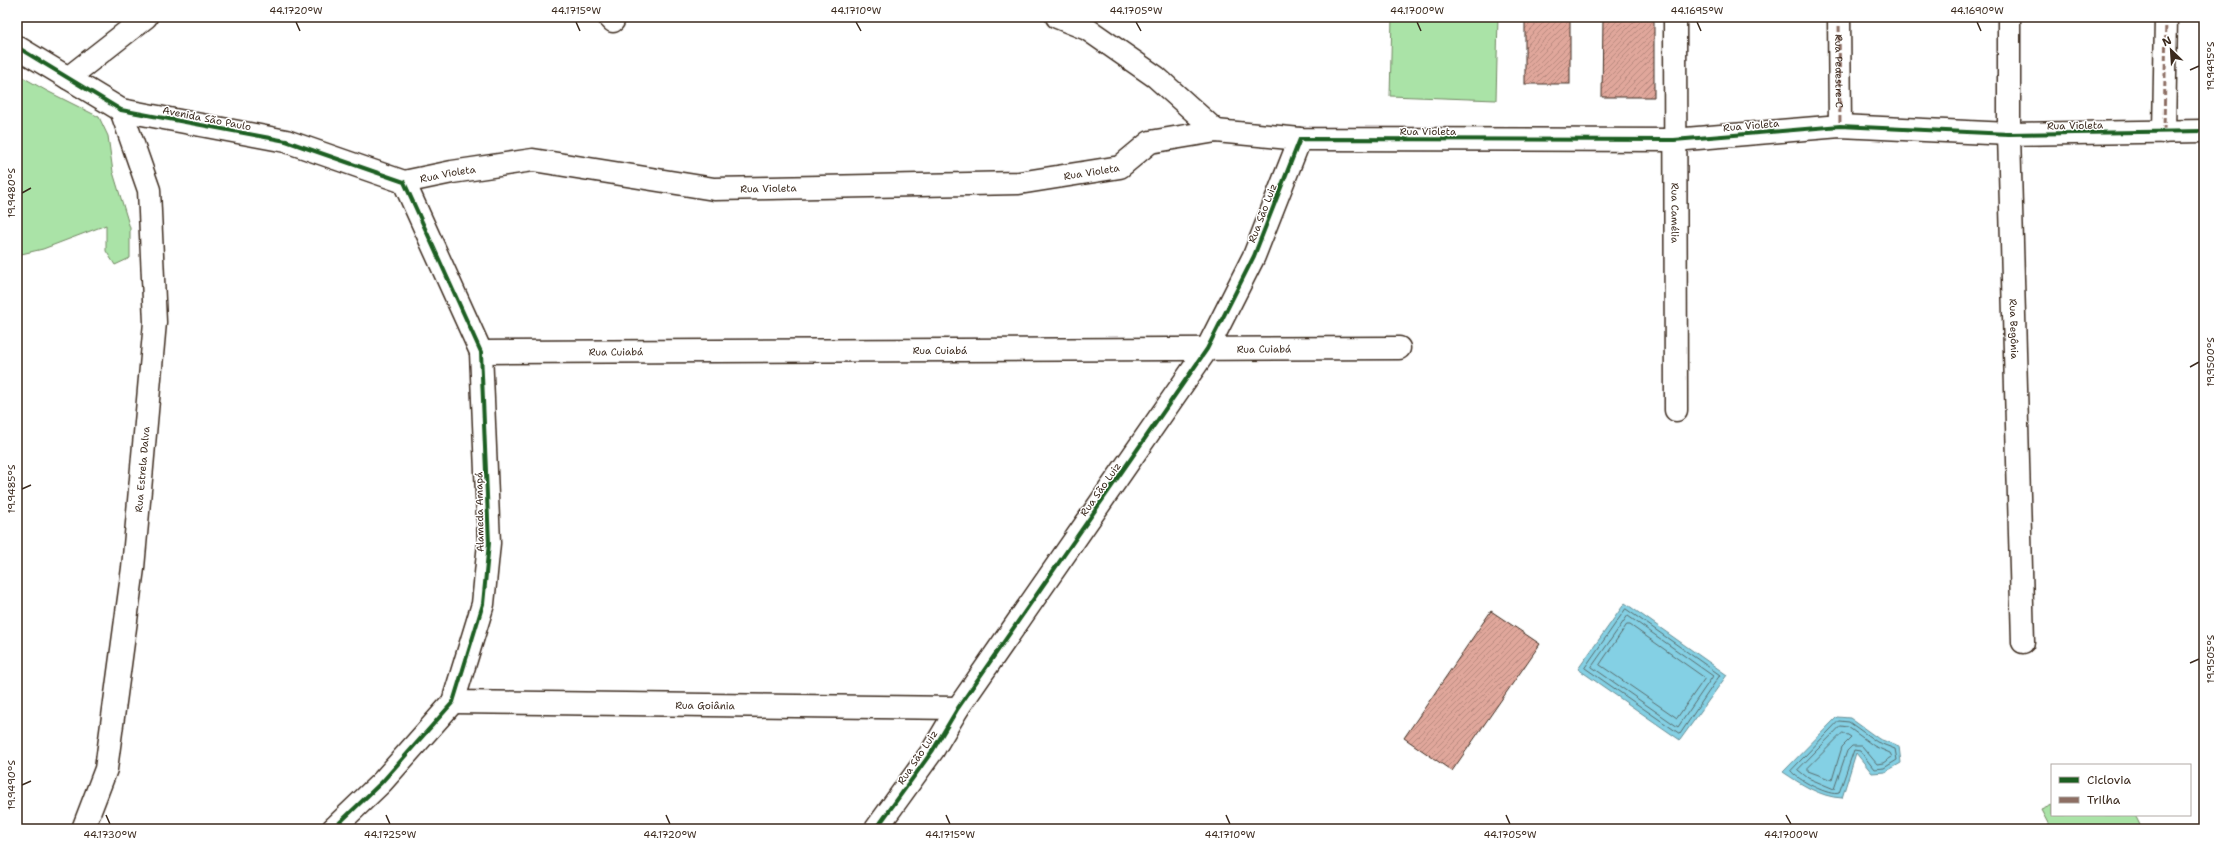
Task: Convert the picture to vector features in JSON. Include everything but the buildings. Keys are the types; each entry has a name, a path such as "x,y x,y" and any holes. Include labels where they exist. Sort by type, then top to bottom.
{"street":[{"path":"68,78 146,17"},
{"path":"1057,17 1087,29 1156,77 1216,132"},
{"name":"Rua Camélia","path":"1675,17 1674,140 1676,410"},
{"name":"Rua Pedestre-C","path":"1840,17 1840,126"},
{"name":"Rua Begônia","path":"2009,17 2009,134 2023,642"},
{"path":"2164,132 2166,17"},
{"name":"Avenida São Paulo","path":"17,47 121,110 286,141 404,182"},
{"name":"Rua Estrela Dalva","path":"83,829 106,769 133,568 155,322 149,190 121,110"},
{"name":"Rua Violeta","path":"404,182 452,172 533,160 714,189 1019,183 1120,167 1150,142 1216,132 1300,138 1674,140 1840,126 2009,134 2204,131"},
{"name":"Rua São Luiz","path":"876,829 933,750 958,708 1207,349 1254,256 1300,138"},
{"name":"Alameda Amapá","path":"333,829 382,782 453,702 483,604 489,543 481,352 404,182"},
{"name":"Rua Cuiabá","path":"481,352 1399,348"},
{"name":"Rua Goiânia","path":"453,702 958,708"}],"green space":[{"path":"1392,17 1498,17 1496,100 1390,96"},
{"path":"17,74 99,117 108,136 113,172 130,228 130,258 115,265 106,251 106,225 43,249 17,255"},
{"path":"2051,805 2051,816 2136,816 2142,829 2051,829 2041,810"}],"water":[{"path":"1625,603 1727,675 1680,740 1578,669"},
{"path":"1837,717 1850,718 1879,739 1899,746 1901,763 1885,772 1872,773 1856,753 1842,798 1818,792 1783,772"}],"marked path":[{"path":"1839,17 1840,126"},
{"path":"2164,132 2166,17"}],"cycle path":[{"path":"17,47 121,110 286,141 404,182 481,352 489,543 483,604 453,702 382,782 333,829"},
{"path":"876,829 933,750 958,708 1207,349 1254,256 1300,139 1674,140 1840,126 2009,134 2204,131"}]}
